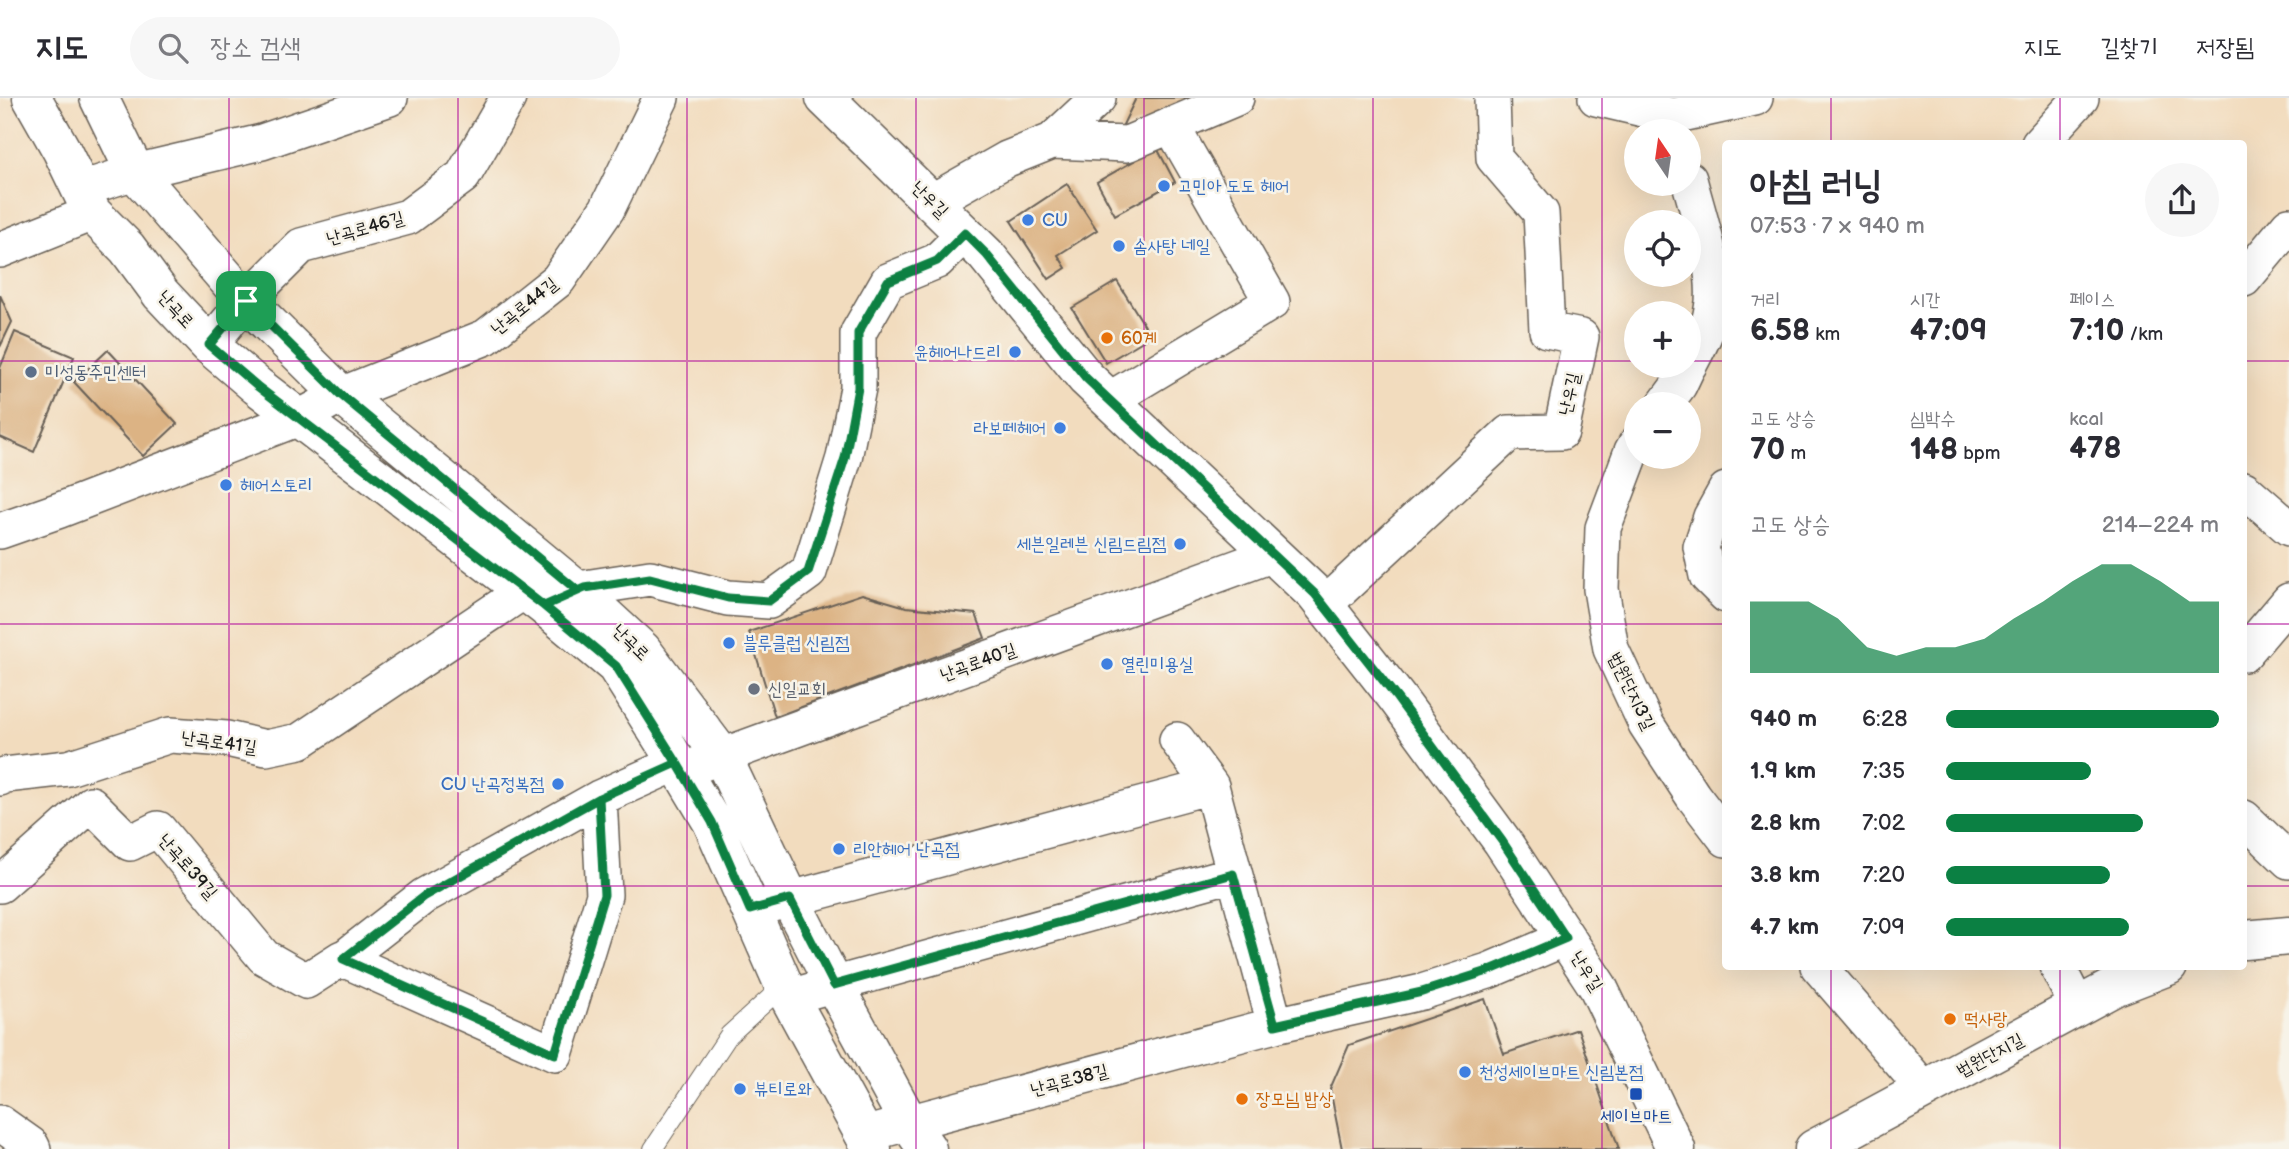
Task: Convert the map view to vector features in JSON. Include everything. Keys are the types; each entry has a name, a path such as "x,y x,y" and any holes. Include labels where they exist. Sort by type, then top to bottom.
{"main road":[{"name":"난곡로","path":"32,98 87,201 161,294 209,345 257,386 534,598 616,666 712,822 786,991 868,1142"},
{"name":"난곡로","path":"99,98 135,172 246,301 341,395 578,591 642,650 722,756 834,985 918,1136"},
{"name":"난우길","path":"825,98 986,254 1086,378 1274,554 1324,605 1397,698 1502,841 1598,986 1676,1149"},
{"path":"2247,940 2289,936"},
{"name":"법원단지길","path":"1831,1145 1925,1090 2114,987 2158,970"}],"street":[{"path":"0,250 135,172 262,142 390,98"},
{"name":"난곡로46길","path":"209,345 246,301 301,246 408,217 463,176 508,98"},
{"name":"난곡로44길","path":"0,531 299,418 341,395 486,337 558,280 607,209 661,98"},
{"path":"933,201 1007,159 1052,141 1098,98"},
{"path":"1052,141 1127,144 1236,98"},
{"name":"난우길","path":"1324,605 1509,433 1561,432 1581,337 1547,330 1541,213 1494,158 1492,98"},
{"path":"1596,98 1666,115 1755,98"},
{"path":"2043,140 2081,98"},
{"path":"1110,400 1272,302 1171,125"},
{"path":"1693,196 1712,276 1712,309 1701,342"},
{"path":"2247,275 2289,225"},
{"name":"난곡로41길","path":"2,772 68,768 170,735 227,739 266,748 300,741 534,598 650,578 728,598 769,601 808,572 845,458 858,388 858,333 888,281 937,261 965,233"},
{"name":"법원단지3길","path":"1625,469 1603,528 1601,589 1611,649 1646,724 1693,796 1722,834"},
{"path":"2247,492 2289,528"},
{"path":"1722,497 1700,547 1707,576 1722,591"},
{"path":"0,502 60,510"},
{"name":"난곡로40길","path":"679,767 722,756 1274,554"},
{"path":"2247,650 2289,601"},
{"path":"1177,740 1210,786 1275,1025"},
{"name":"난곡로39길","path":"0,885 91,804 130,843 158,829 264,957 306,982 343,959 424,896 599,798 679,767"},
{"path":"750,910 1210,786"},
{"path":"343,959 555,1054 604,895 599,798"},
{"path":"2247,821 2288,858"},
{"path":"786,991 834,985 1233,874"},
{"name":"난곡로38길","path":"868,1142 918,1136 1275,1025 1422,992 1488,971 1566,938"},
{"path":"1821,970 1925,1090"},
{"path":"2059,970 2078,1007"},
{"path":"0,1124 33,1149"}],"lane":[{"path":"653,1149 729,1035 786,991"}],"building":[{"path":"1136,98 1208,98 1120,131"},
{"path":"1157,148 1175,182 1115,215 1097,182"},
{"path":"1067,184 1097,230 1058,255 1066,268 1049,279 1011,221"},
{"path":"1117,281 1151,336 1106,363 1072,308"},
{"path":"0,295 12,322 0,347"},
{"path":"15,332 74,357 34,452 0,437 0,368"},
{"path":"108,350 177,424 143,456 74,382"},
{"path":"862,594 906,607 976,614 985,638 775,717 749,632"},
{"name":"천성세이브마트 신림본점","path":"1485,999 1504,1054 1578,1029 1619,1149 1342,1149 1330,1089 1349,1045"}],"place":[{"name":"고민아 도도 헤어","path":"1164,186"},
{"name":"CU","path":"1028,220"},
{"name":"솜사탕 네일","path":"1119,246"},
{"name":"60계","path":"1107,338"},
{"name":"윤헤어나드리","path":"1015,352"},
{"name":"미성동주민센터","path":"31,372"},
{"name":"라보떼헤어","path":"1060,428"},
{"name":"헤어스토리","path":"226,485"},
{"name":"세븐일레븐 신림드림점","path":"1180,544"},
{"name":"블루클럽 신림점","path":"729,643"},
{"name":"열린미용실","path":"1107,664"},
{"name":"신일교회","path":"754,689"},
{"name":"CU 난곡정복점","path":"558,784"},
{"name":"리안헤어 난곡점","path":"839,849"},
{"name":"떡사랑","path":"1950,1019"},
{"name":"천성세이브마트 신림본점","path":"1465,1072"},
{"name":"뷰티로와","path":"740,1089"},
{"name":"세이브마트","path":"1636,1094"},
{"name":"장모님 밥상","path":"1242,1099"}],"route":[{"path":"246,301 209,345 257,386 544,606 585,588 650,578 728,598 769,601 808,572 845,458 858,388 858,333 888,281 937,261 965,233 986,254 1086,378 1315,594 1397,698 1502,841 1566,938 1488,971 1422,992 1275,1025 1233,874 834,985 790,899 750,910 712,822 677,763 599,798 604,895 555,1054 343,959 424,896 599,798 677,763 616,666 544,606 578,591 341,395 246,301"}]}
